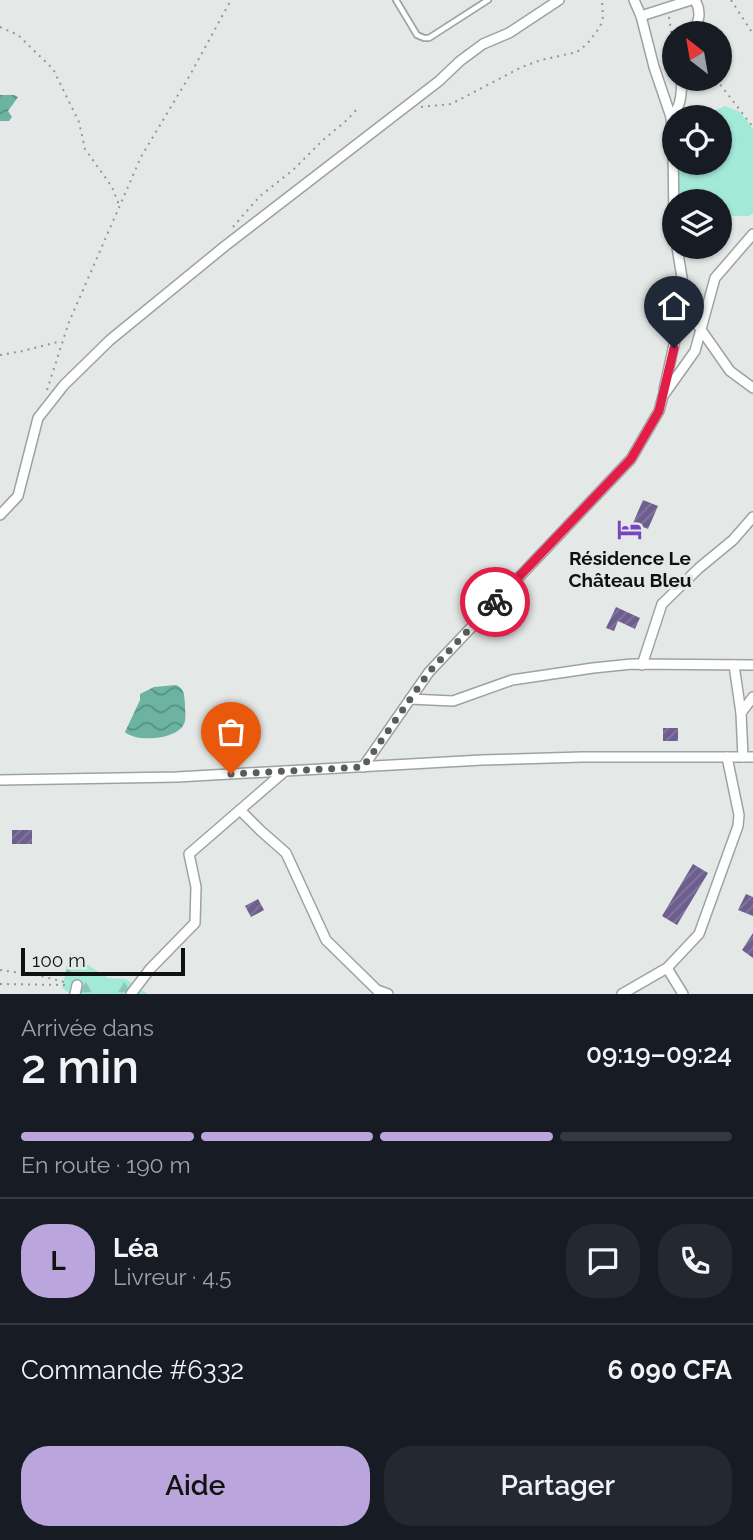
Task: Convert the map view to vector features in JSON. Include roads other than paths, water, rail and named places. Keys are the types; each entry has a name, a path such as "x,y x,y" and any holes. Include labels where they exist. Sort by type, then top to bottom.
{"street":[{"path":"0,515 18,496 38,418 64,386 110,340 225,246 439,81 460,61 483,44 509,33 559,0"},
{"path":"634,0 667,105"},
{"path":"641,16 693,0 699,7 699,21"},
{"path":"663,396 695,351 715,278 753,234"},
{"path":"363,767 429,672 631,459 659,411 670,370 683,304 684,290 679,259"},
{"path":"683,304 730,371 753,388"},
{"path":"642,664 662,604 733,540 753,517"},
{"path":"410,699 453,701 512,680 593,668 642,664 753,665"},
{"path":"734,665 741,713 743,757"},
{"path":"741,713 753,696"},
{"path":"0,780 177,777 582,757 753,757"},
{"path":"622,994 667,968 699,934 738,826 739,815 727,757"},
{"path":"131,994 150,969 195,923 196,887 189,854 285,771"},
{"path":"240,810 286,853 326,940 377,990 388,994"},
{"path":"667,968 684,994"}],"lane":[{"path":"396,0 417,35 424,38 429,38 488,0"}],"water":[{"path":"0,95 18,97 8,111 12,117 9,121 0,121"},
{"path":"176,685 184,695 185,719 182,727 158,738 138,738 125,732 140,700 140,694 154,687"}],"place":[{"name":"Résidence Le Château Bleu","path":"630,530"}]}
